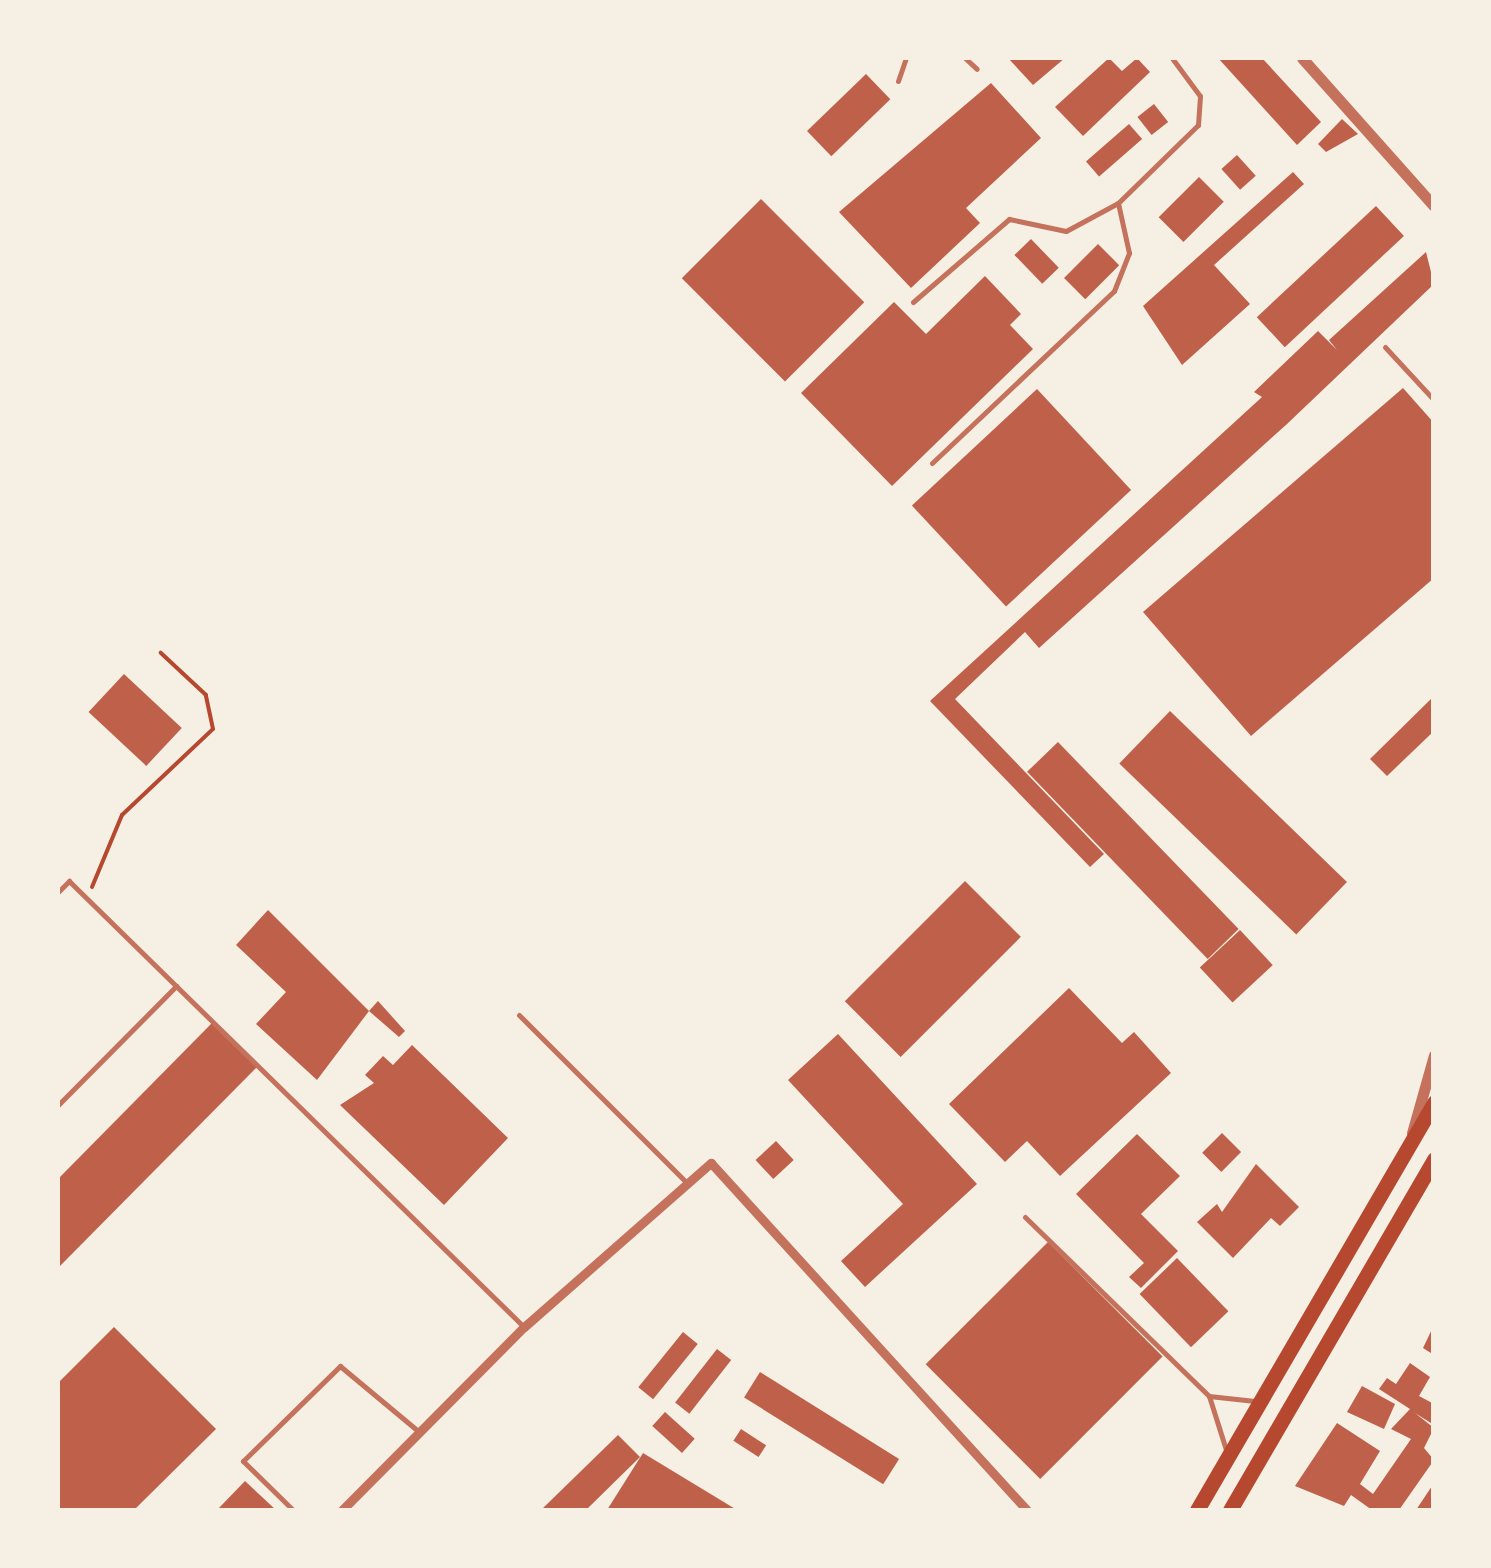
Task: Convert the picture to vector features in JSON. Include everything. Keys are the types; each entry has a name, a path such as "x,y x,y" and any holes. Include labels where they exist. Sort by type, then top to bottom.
{"main road":[{"path":"1197,1510 1434,1102"},
{"path":"1230,1510 1434,1159"}],"street":[{"path":"1302,58 1434,206"},
{"path":"1410,1142 1434,1055"},
{"path":"342,1510 524,1327 702,1164 720,1168 1027,1510"}],"lane":[{"path":"898,81 906,58"},
{"path":"965,58 977,69"},
{"path":"913,302 1009,218 1066,230 1118,204 1198,125 1200,96 1172,58"},
{"path":"932,463 1114,291 1130,254 1118,204"},
{"path":"1386,347 1434,400"},
{"path":"58,892 69,881 524,1327"},
{"path":"58,1106 176,986"},
{"path":"518,1014 684,1180"},
{"path":"1025,1217 1209,1396 1228,1458"},
{"path":"293,1510 244,1462 340,1366 420,1432"},
{"path":"1209,1396 1261,1401"}],"path":[{"path":"89,901 122,815 213,729 206,695 162,653"}],"building":[{"path":"1008,58 1065,58 1033,85"},
{"path":"1109,58 1122,71 1137,58 1150,72 1083,136 1055,107"},
{"path":"1218,58 1262,58 1321,122 1297,145"},
{"path":"866,74 890,99 831,156 807,131"},
{"path":"991,83 1041,138 966,208 980,223 911,288 839,212"},
{"path":"1154,104 1168,122 1152,135 1137,117"},
{"path":"1342,119 1358,134 1326,152 1318,144"},
{"path":"1129,124 1142,139 1099,176 1086,161"},
{"path":"1237,155 1256,176 1240,190 1221,169"},
{"path":"1293,172 1304,184 1214,265 1250,304 1182,365 1143,306"},
{"path":"1199,177 1224,202 1183,242 1159,217"},
{"path":"761,199 864,302 785,381 682,278"},
{"path":"1376,206 1404,236 1285,347 1257,317"},
{"path":"1031,239 1059,268 1042,284 1014,255"},
{"path":"1098,244 1119,265 1085,299 1064,278"},
{"path":"1426,252 1434,284 1287,424 1039,648 1025,632 955,699 1104,854 1090,867 930,701 1262,397 1254,392 1318,331 1337,350 1329,340"},
{"path":"985,276 1021,314 1010,325 1033,349 892,486 801,393 894,302 926,334"},
{"path":"1403,388 1434,423 1434,578 1251,736 1143,612"},
{"path":"1037,389 1131,490 1006,607 912,506"},
{"path":"124,674 182,728 146,766 89,712"},
{"path":"1434,696 1434,731 1387,776 1370,759"},
{"path":"1170,711 1347,882 1296,934 1119,764"},
{"path":"1058,742 1239,929 1208,959 1027,772"},
{"path":"965,881 1021,937 901,1057 845,1001"},
{"path":"268,910 369,1011 317,1080 256,1024 286,992 236,945"},
{"path":"1240,930 1273,965 1233,1003 1200,968"},
{"path":"1069,988 1122,1043 1134,1032 1171,1073 1060,1176 1027,1141 1005,1162 949,1104"},
{"path":"378,1001 405,1031 399,1037 369,1011"},
{"path":"212,1023 257,1067 58,1268 58,1179"},
{"path":"838,1034 977,1184 865,1287 841,1261 903,1204 788,1080"},
{"path":"412,1045 508,1138 444,1205 340,1105 374,1083 365,1075 383,1056 393,1065"},
{"path":"1222,1133 1241,1152 1221,1172 1202,1153"},
{"path":"1137,1134 1180,1176 1141,1214 1178,1251 1141,1288 1129,1277 1144,1263 1076,1194"},
{"path":"776,1141 794,1160 773,1179 756,1160"},
{"path":"1256,1164 1299,1207 1280,1226 1271,1218 1233,1258 1197,1222 1217,1204 1222,1212"},
{"path":"1048,1242 1163,1357 1040,1479 926,1364"},
{"path":"1177,1258 1228,1311 1191,1347 1140,1294"},
{"path":"1434,1325 1434,1355 1423,1348"},
{"path":"114,1327 216,1429 134,1510 58,1510 58,1383"},
{"path":"683,1332 698,1344 653,1399 638,1387"},
{"path":"717,1349 731,1360 689,1414 675,1403"},
{"path":"1410,1363 1430,1377 1419,1396 1434,1404 1434,1425 1415,1413 1434,1428 1424,1448 1434,1460 1399,1510 1372,1510 1351,1495 1344,1506 1295,1486 1337,1423 1380,1451 1360,1484 1373,1494 1411,1439 1391,1429 1410,1409 1379,1389 1387,1378 1396,1384"},
{"path":"760,1372 899,1459 883,1484 744,1397"},
{"path":"1362,1386 1395,1404 1384,1429 1347,1412"},
{"path":"665,1412 695,1439 682,1453 652,1426"},
{"path":"741,1429 766,1445 759,1457 733,1441"},
{"path":"618,1435 640,1457 586,1510 541,1510"},
{"path":"643,1453 737,1510 607,1510"},
{"path":"245,1481 276,1510 217,1510"},
{"path":"1434,1483 1434,1510 1416,1510"}]}
